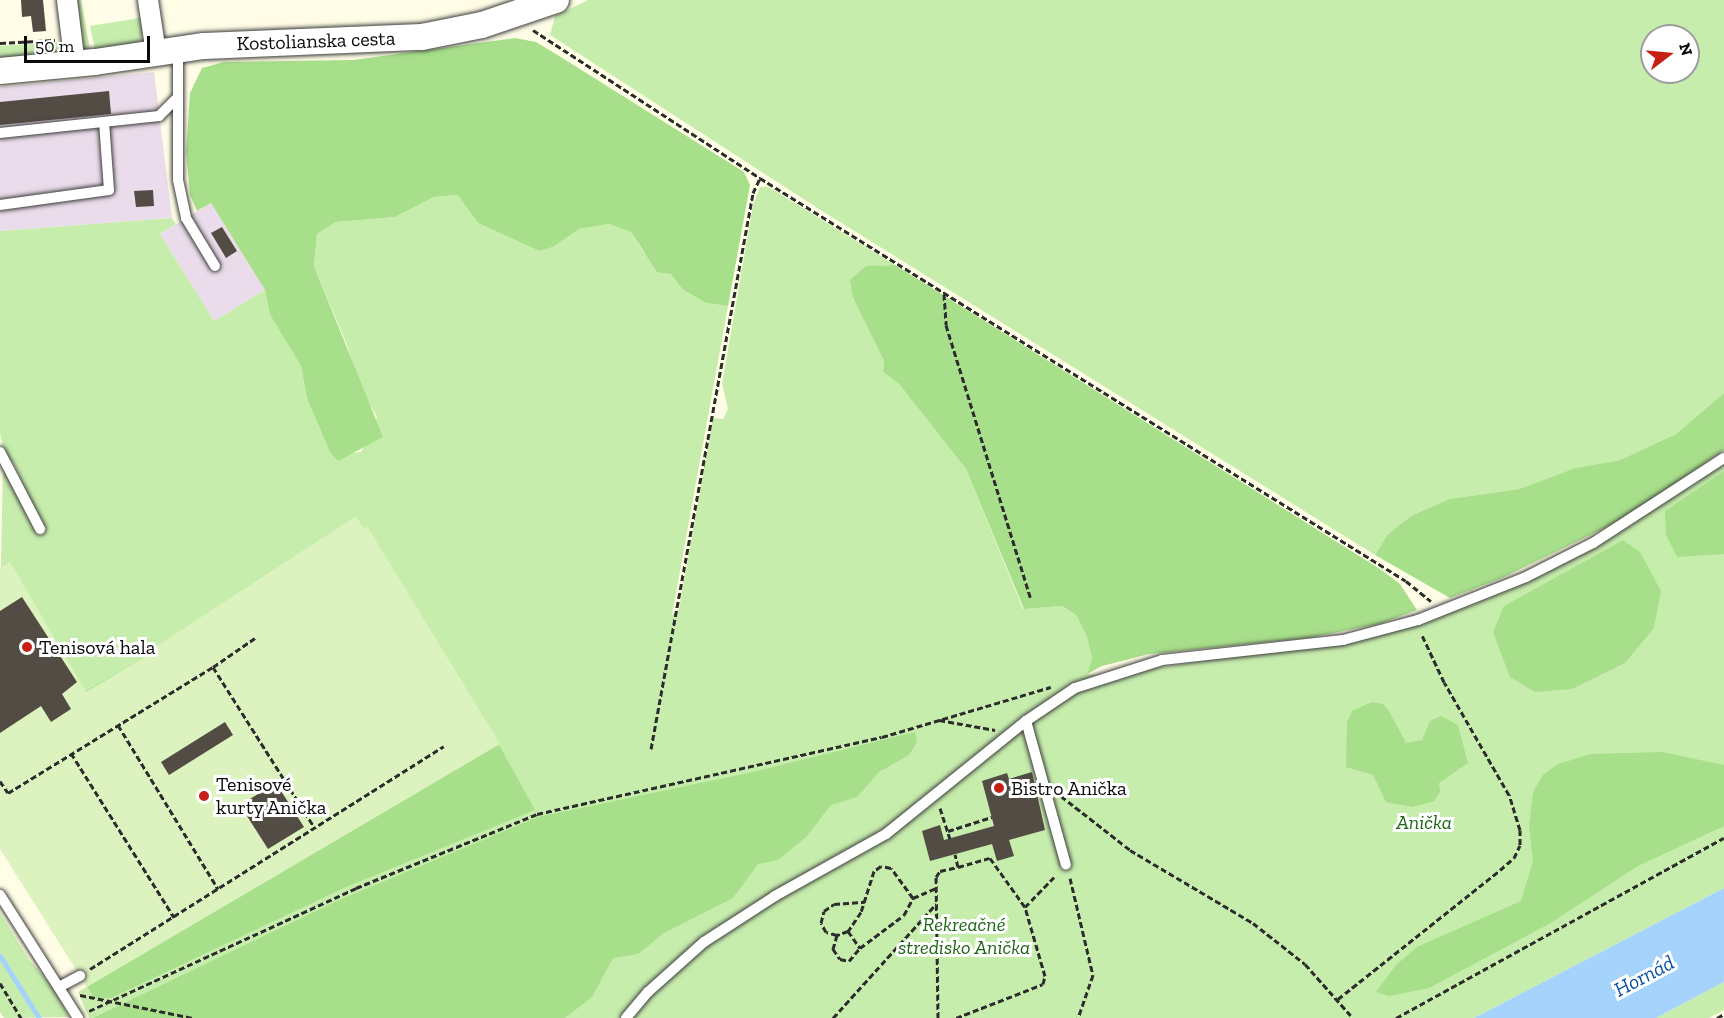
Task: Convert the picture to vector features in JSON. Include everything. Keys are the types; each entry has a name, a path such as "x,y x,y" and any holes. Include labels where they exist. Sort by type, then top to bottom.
{"street":[{"path":"67,0 75,65"},
{"path":"148,0 167,51"},
{"name":"Kostolianska cesta","path":"0,71 75,65 228,44 422,37 525,12 556,0"}],"lane":[{"path":"167,51 176,99 175,148 183,210 215,266"},
{"path":"0,133 159,116 176,99"},
{"path":"0,205 109,190 104,122"},
{"path":"0,452 40,529"},
{"path":"626,1018 675,966 721,930 886,834 934,799 1026,721 1068,692 1103,676 1162,660 1343,640 1418,620 1526,577 1593,543 1724,458"},
{"path":"1026,721 1066,865"},
{"path":"0,895 78,1017"},
{"path":"60,988 80,976"}],"path":[{"path":"525,12 534,31 760,178 1406,581 1442,611"},
{"path":"0,43 72,40"},
{"path":"651,748 753,193 760,178"},
{"path":"945,294 946,325 1031,599"},
{"path":"1338,999 1507,864 1520,845 1520,830 1509,795 1444,682 1418,620"},
{"path":"0,781 8,793 213,667 255,638"},
{"path":"213,667 314,827"},
{"path":"78,1017 356,888 537,814 882,737 1016,694 1065,684 1068,692"},
{"path":"938,719 1012,732"},
{"path":"118,725 218,889"},
{"path":"80,976 444,746"},
{"path":"71,753 174,917"},
{"path":"1043,781 1130,850 1253,924 1305,964 1353,1018"},
{"path":"934,799 942,810 950,838"},
{"path":"948,831 992,817"},
{"path":"1396,1018 1724,838"},
{"path":"955,854 958,867"},
{"path":"938,1018 937,873 990,858 1025,907 1045,976 1043,984 956,1018"},
{"path":"865,902 834,904 824,911 822,928 837,935 848,931 865,902 874,871 884,865 891,868 913,898"},
{"path":"1066,865 1093,975 1078,1018"},
{"path":"1025,907 1056,875"},
{"path":"837,935 832,949 840,959 849,961 860,948 904,915 913,898 936,888"},
{"path":"833,1018 937,902"},
{"path":"848,931 860,948"},
{"path":"0,983 21,1018"},
{"path":"60,988 94,1000 115,1000 193,1018"},
{"path":"1717,1018 1724,1014"}],"shaded area":[{"path":"154,72 172,218 0,231 0,87"},
{"path":"211,203 265,290 214,321 160,234"}],"green space":[{"path":"73,0 81,0 91,55 83,51"},
{"path":"588,0 1724,0 1724,393 1676,434 1620,460 1575,468 1519,489 1449,499 1411,516 1388,534 1375,555 819,209 550,35 555,16"},
{"path":"146,17 140,41 124,49 95,49 90,26"},
{"path":"515,38 536,42 744,172 750,185 728,306 706,303 682,289 671,274 657,272 631,232 609,224 579,229 553,247 539,251 478,223 458,195 434,197 395,217 336,222 317,234 314,266 383,437 338,461 330,452 307,399 301,366 270,315 265,290 211,203 197,211 190,195 186,152 190,93 202,68 224,62 353,60"},
{"path":"63,42 62,55 0,62 0,46"},
{"path":"760,187 769,187 895,265 881,265 853,298 884,361 883,372 899,384 966,469 1023,609 1062,606 1076,615 1087,637 1092,659 1087,674 1103,676 1343,640 1418,620 1593,543 1724,458 1724,888 1474,1018 89,1018 78,992 499,743 367,526 86,692 79,681 0,611 3,466 45,530 14,464 5,456 0,433 0,231 172,218 176,224 160,234 214,321 265,290 270,315 301,366 307,399 330,452 347,453 361,452 377,417 360,387 347,345 314,266 317,234 336,222 395,217 434,197 459,195 478,223 539,251 553,247 579,229 609,224 631,232 644,253 671,274 682,289 706,303 728,306 672,615 679,609 713,418 723,419 728,409 722,384 753,205"},
{"path":"895,265 1380,569 1400,584 1417,610 1379,624 1308,638 1149,654 1102,666 1087,674 1092,659 1087,637 1076,615 1062,606 1024,609 966,469 899,384 883,372 884,361 853,298 850,280 866,266"},
{"path":"1724,393 1724,450 1623,519 1504,577 1450,598 1375,555 1388,534 1411,516 1449,499 1519,489 1575,468 1620,460 1676,434"},
{"path":"1724,471 1724,554 1677,557 1666,535 1665,511"},
{"name":"Tenisové kurty Anička","path":"356,516 364,528 367,526 488,725 535,810 346,887 111,998 94,998 83,980 86,691 148,655 147,652"},
{"name":"Tenisové kurty Anička","path":"356,516 364,528 367,526 500,744 87,987 0,849 0,568 10,562 86,692 148,655 147,652"},
{"path":"1623,540 1640,552 1661,591 1654,628 1625,663 1572,689 1535,692 1510,677 1493,632 1504,606"},
{"path":"1372,702 1383,704 1389,711 1406,743 1422,740 1430,721 1441,716 1458,725 1468,763 1439,783 1440,792 1434,801 1412,807 1386,802 1373,775 1346,767 1347,722 1352,711"},
{"path":"915,732 917,742 909,755 879,772 857,797 831,805 806,837 778,860 758,864 733,898 664,933 638,954 613,958 592,997 565,1018 93,1018 339,900 538,817 753,772"},
{"path":"1662,752 1724,765 1724,826 1638,866 1549,924 1429,988 1389,996 1376,992 1396,965 1417,947 1521,901 1533,861 1529,826 1533,792 1543,775 1558,764 1591,754"},
{"path":"0,913 29,960 53,987 69,1017 4,1018 0,1012"},
{"path":"1724,982 1724,1010 1709,1018 1656,1018"}],"water":[{"name":"Hornád","path":"1724,888 1724,982 1656,1018 1474,1018"}],"building":[{"path":"21,0 43,0 46,31 33,32 31,16 22,17"},
{"path":"109,91 111,114 0,125 0,102"},
{"path":"153,190 154,206 136,207 134,191"},
{"path":"222,227 237,251 226,258 211,233"},
{"name":"Tenisová hala","path":"22,597 77,682 62,694 71,709 51,722 41,706 0,733 0,611"},
{"path":"225,722 233,735 169,775 161,762"},
{"path":"1032,772 1045,830 1009,840 1014,856 997,861 992,844 930,861 922,831 940,825 944,840 994,826 982,781 1007,773 1009,779"},
{"path":"276,783 304,827 268,849 240,805"}],"waterway":[{"path":"0,956 39,1018"}],"place":[{"name":"Tenisová hala","path":"27,647"},
{"name":"Bistro Anička","path":"999,788"},
{"name":"Tenisové kurty Anička","path":"204,796"}],"park label":[{"name":"Anička","path":"1424,822"},
{"name":"Rekreačné stredisko Anička","path":"964,936"}]}
